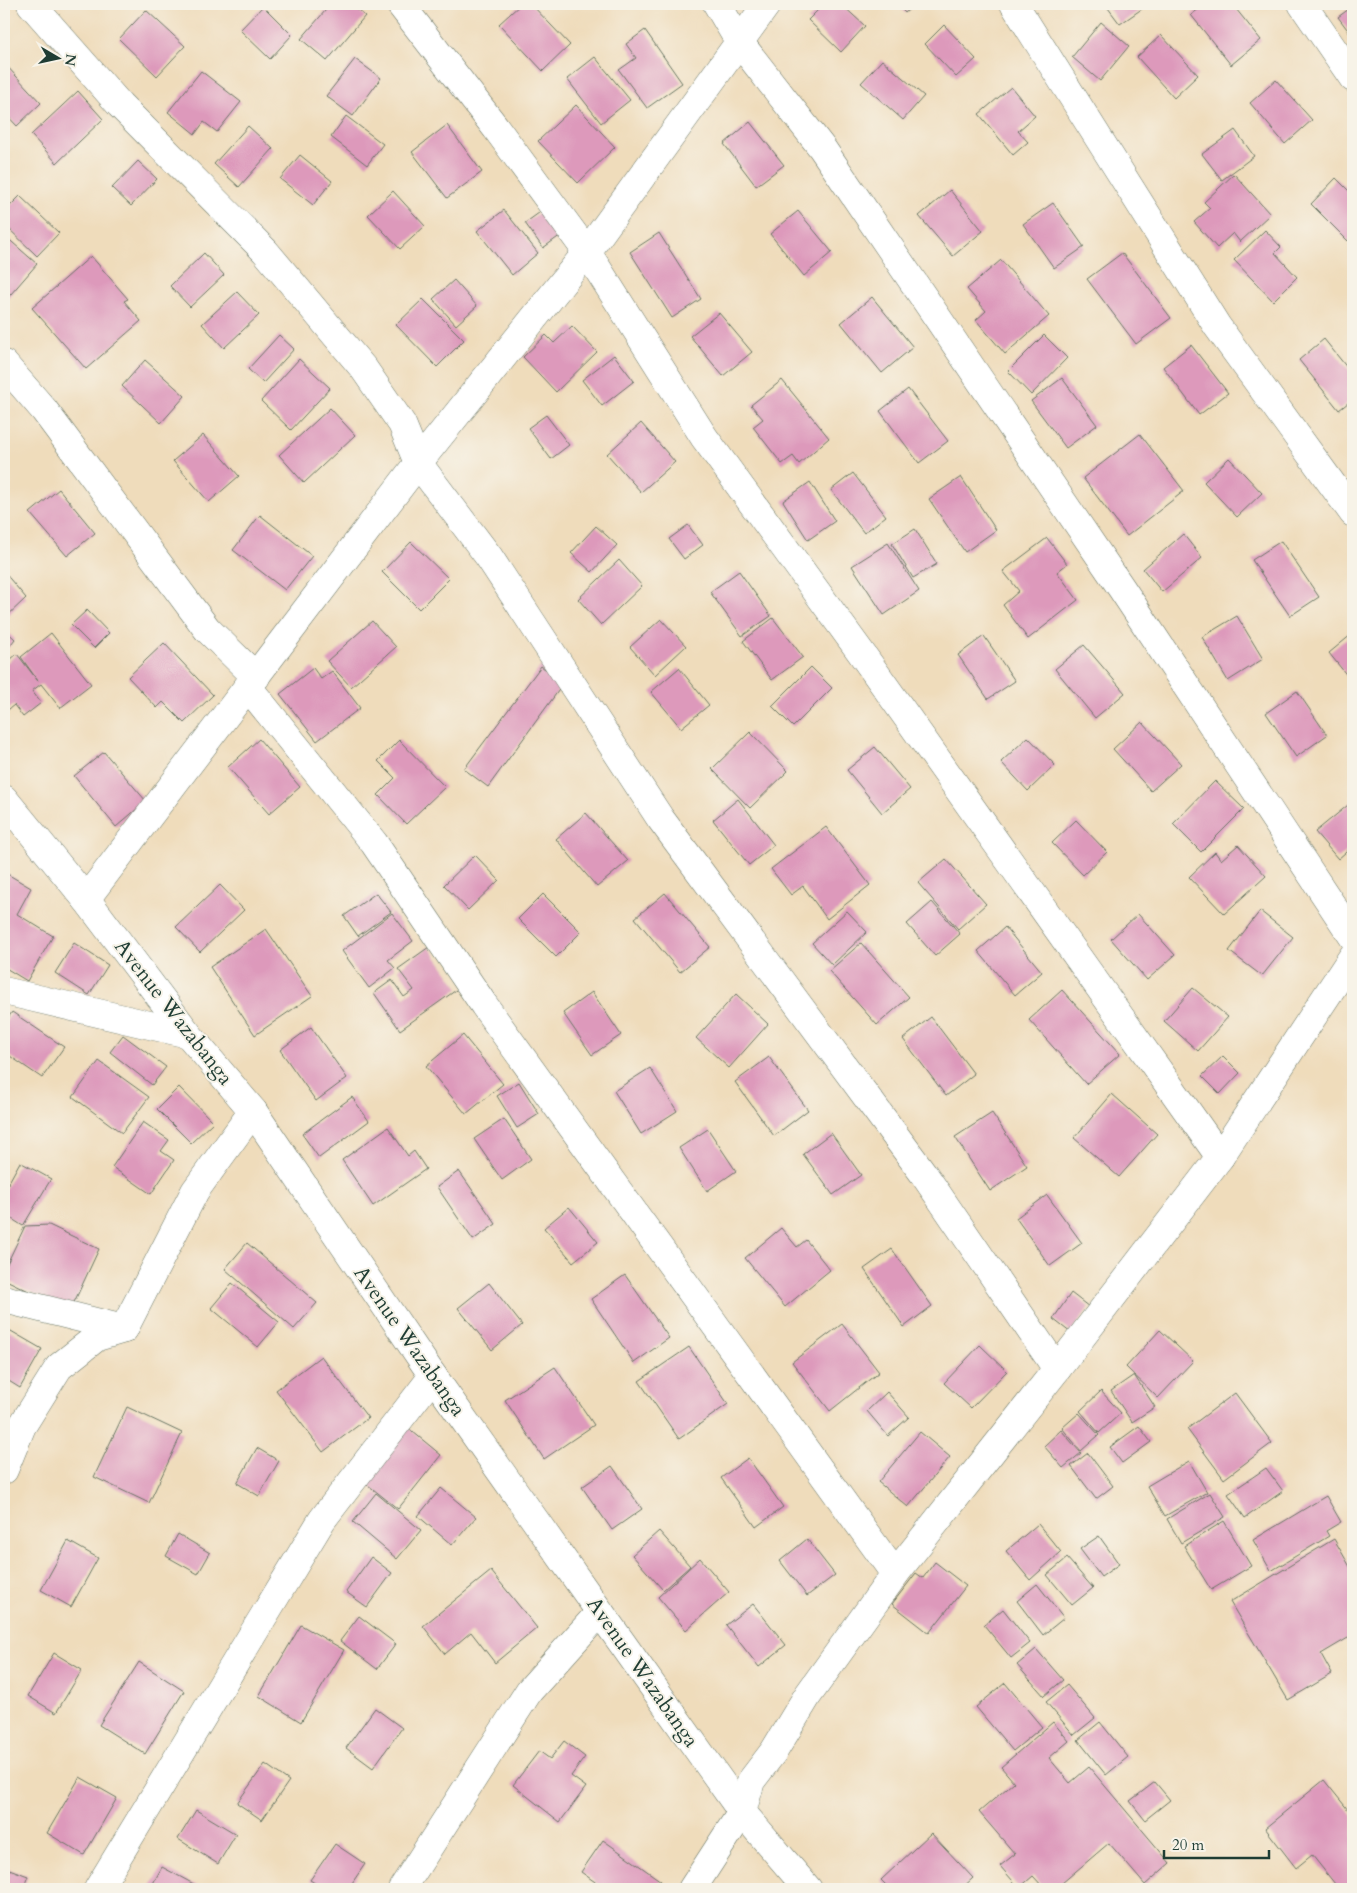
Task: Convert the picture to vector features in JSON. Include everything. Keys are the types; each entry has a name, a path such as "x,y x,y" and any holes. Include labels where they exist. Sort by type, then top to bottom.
{"street":[{"path":"31,4 120,105 271,259 364,369 402,424 418,463 489,558 660,818 923,1173 1057,1369"},
{"path":"400,4 496,128 587,252 704,437 1220,1157"},
{"path":"716,4 740,43 822,148 1122,589 1353,937"},
{"path":"86,899 418,463 587,252 768,4"},
{"path":"1014,4 1217,326 1353,513"},
{"path":"1302,4 1353,78"},
{"path":"4,364 44,410 208,629 252,682 374,843 484,1006 895,1574"},
{"name":"Avenue Wazabanga","path":"4,799 86,899 188,1034 253,1111 434,1376 742,1812 808,1889"},
{"path":"692,1889 742,1812 751,1781 774,1751 808,1695 895,1574 1057,1369 1220,1157 1353,956"},
{"path":"4,991 188,1034"},
{"path":"4,1470 22,1426 60,1367 97,1336 124,1329 195,1192 253,1111"},
{"path":"4,1300 124,1329"},
{"path":"98,1889 322,1520 434,1376"},
{"path":"402,1889 529,1691 600,1612"}],"building":[{"path":"331,4 351,4 365,16 327,61 301,39"},
{"path":"521,4 531,4 570,45 543,71 499,24"},
{"path":"824,4 841,4 865,26 841,52 808,20"},
{"path":"897,4 915,4 905,13"},
{"path":"1105,4 1149,4 1120,24"},
{"path":"1205,4 1232,4 1261,40 1231,65 1191,15"},
{"path":"263,6 292,35 270,59 240,30"},
{"path":"1353,6 1353,37 1338,17"},
{"path":"146,10 185,46 157,76 119,39"},
{"path":"1101,22 1129,46 1100,81 1072,57"},
{"path":"944,25 976,59 956,77 925,44"},
{"path":"645,30 682,83 647,108 619,70 636,58 626,44"},
{"path":"1161,35 1198,75 1174,98 1137,57"},
{"path":"595,57 630,100 601,123 567,79"},
{"path":"355,59 381,78 353,116 326,96"},
{"path":"882,60 924,96 903,120 861,83"},
{"path":"4,63 41,103 17,126 4,112"},
{"path":"201,71 241,102 217,132 204,122 195,134 168,112"},
{"path":"1276,80 1312,120 1285,144 1250,103"},
{"path":"1011,87 1035,116 1018,131 1028,142 1013,155 979,114"},
{"path":"78,91 103,119 57,163 31,135"},
{"path":"576,105 615,147 578,183 538,141"},
{"path":"346,116 383,144 367,165 331,137"},
{"path":"750,122 784,165 756,186 724,144"},
{"path":"447,125 482,172 447,198 412,152"},
{"path":"248,126 273,149 239,187 214,164"},
{"path":"1235,130 1254,156 1222,180 1202,154"},
{"path":"300,155 332,181 313,205 280,179"},
{"path":"138,161 157,179 131,206 112,188"},
{"path":"1234,174 1270,214 1240,242 1233,233 1217,248 1194,222 1210,208 1204,202"},
{"path":"1336,178 1353,195 1353,235 1348,241 1311,204"},
{"path":"950,190 983,231 953,256 919,216"},
{"path":"393,191 425,226 400,249 368,215"},
{"path":"20,196 59,233 37,256 4,224 4,212"},
{"path":"1053,203 1084,247 1054,268 1023,224"},
{"path":"504,210 538,253 512,275 477,231"},
{"path":"543,210 561,235 543,248 525,223"},
{"path":"798,211 832,252 804,276 770,234"},
{"path":"1265,230 1281,247 1275,253 1297,277 1273,301 1234,260"},
{"path":"659,233 701,299 672,318 630,252"},
{"path":"4,235 37,264 4,302"},
{"path":"204,253 224,275 190,307 170,286"},
{"path":"1122,253 1171,318 1136,344 1087,279"},
{"path":"91,256 128,299 124,301 141,321 86,369 32,308"},
{"path":"1001,260 1049,316 1005,354 976,320 986,311 967,289"},
{"path":"454,280 477,306 456,325 433,299"},
{"path":"237,292 259,315 224,348 202,324"},
{"path":"872,297 913,347 882,373 841,323"},
{"path":"423,299 464,340 437,367 396,325"},
{"path":"719,313 752,352 723,376 690,336"},
{"path":"572,326 597,352 556,392 523,357 546,335 554,343"},
{"path":"279,335 294,349 263,383 248,369"},
{"path":"1044,335 1067,358 1031,395 1008,371"},
{"path":"1324,339 1353,375 1353,399 1339,410 1299,360"},
{"path":"1191,345 1228,393 1199,415 1163,367"},
{"path":"614,355 634,381 602,406 582,380"},
{"path":"299,359 330,388 291,430 261,401"},
{"path":"145,360 185,396 161,423 122,386"},
{"path":"1062,378 1097,425 1066,448 1031,401"},
{"path":"782,380 829,438 799,464 793,456 782,464 753,427 763,419 751,405"},
{"path":"908,389 948,441 919,463 880,411"},
{"path":"330,408 355,435 304,483 279,455"},
{"path":"546,415 569,445 551,459 528,428"},
{"path":"641,423 675,462 641,492 607,454"},
{"path":"1140,434 1184,491 1127,536 1083,478"},
{"path":"203,435 239,476 209,502 173,461"},
{"path":"1229,458 1262,493 1237,517 1204,482"},
{"path":"853,473 886,516 864,533 831,490"},
{"path":"961,477 996,530 965,552 929,499"},
{"path":"810,482 835,521 808,540 783,501"},
{"path":"59,489 95,533 67,556 30,513"},
{"path":"260,515 312,556 285,590 233,550"},
{"path":"688,525 703,545 684,559 669,539"},
{"path":"596,526 617,545 592,572 571,553"},
{"path":"915,529 937,564 913,578 892,544"},
{"path":"1183,534 1202,558 1162,592 1143,569"},
{"path":"1047,538 1067,564 1057,572 1078,600 1028,639 1003,605 1019,591 1003,571"},
{"path":"1281,541 1319,597 1290,616 1252,560"},
{"path":"411,542 449,579 419,609 382,572"},
{"path":"888,543 919,591 884,615 852,566"},
{"path":"619,560 642,586 601,625 578,599"},
{"path":"739,571 771,616 742,636 710,592"},
{"path":"4,572 26,598 4,619"},
{"path":"87,610 109,633 94,648 71,625"},
{"path":"1237,616 1263,659 1228,681 1202,637"},
{"path":"773,618 803,657 772,680 743,641"},
{"path":"661,619 686,646 655,675 630,647"},
{"path":"372,621 396,647 351,687 327,661"},
{"path":"4,629 15,639 4,653"},
{"path":"51,633 91,684 60,708 41,684 32,691 41,703 23,717 14,705 4,713 4,665 17,654 38,681 21,657"},
{"path":"1353,635 1353,683 1329,653"},
{"path":"984,636 1015,681 988,699 958,655"},
{"path":"164,643 213,695 184,723 163,702 157,708 128,677"},
{"path":"1084,645 1125,693 1095,718 1055,669"},
{"path":"541,666 564,683 488,787 464,769"},
{"path":"811,667 832,688 793,727 772,706"},
{"path":"313,668 321,679 332,671 360,708 317,741 280,694"},
{"path":"679,668 709,705 681,728 651,692"},
{"path":"1297,691 1327,735 1296,757 1266,713"},
{"path":"1142,722 1181,764 1151,791 1113,749"},
{"path":"750,732 788,771 750,808 712,769"},
{"path":"1028,737 1055,765 1028,791 1001,762"},
{"path":"259,739 300,787 269,814 228,767"},
{"path":"399,740 445,787 406,824 378,795 395,778 378,761"},
{"path":"875,747 910,789 882,813 847,770"},
{"path":"104,752 146,801 116,827 74,776"},
{"path":"1215,781 1244,809 1201,852 1173,824"},
{"path":"738,799 774,845 749,865 713,820"},
{"path":"1353,801 1353,846 1338,859 1315,832"},
{"path":"586,813 628,861 597,887 556,839"},
{"path":"1076,820 1107,852 1083,875 1052,843"},
{"path":"826,827 870,885 827,919 803,886 791,895 771,869"},
{"path":"1238,845 1266,876 1224,914 1189,877 1215,852 1221,860"},
{"path":"475,855 499,880 468,910 444,885"},
{"path":"946,859 986,904 958,929 918,883"},
{"path":"4,872 31,888 17,914 53,936 27,981 4,967"},
{"path":"220,885 244,910 200,952 176,927"},
{"path":"376,893 391,912 358,936 344,916"},
{"path":"665,893 710,947 680,972 635,918"},
{"path":"543,894 581,932 556,957 518,919"},
{"path":"932,902 960,934 935,956 907,924"},
{"path":"847,911 867,932 832,965 812,943"},
{"path":"1260,911 1293,937 1262,976 1229,951"},
{"path":"392,913 413,941 388,960 395,968 369,988 342,951"},
{"path":"1138,914 1175,955 1147,980 1111,939"},
{"path":"1005,927 1042,972 1015,995 978,951"},
{"path":"266,929 312,996 255,1035 210,967"},
{"path":"74,943 108,965 89,995 55,973"},
{"path":"861,943 909,997 877,1025 829,971"},
{"path":"429,947 459,988 400,1030 374,993 392,980 404,997 414,990 398,969"},
{"path":"1193,988 1228,1017 1198,1051 1164,1021"},
{"path":"1062,990 1120,1054 1086,1084 1029,1020"},
{"path":"592,992 621,1035 592,1055 563,1013"},
{"path":"736,994 768,1024 729,1068 696,1038"},
{"path":"12,1012 64,1047 42,1078 4,1052 4,1024"},
{"path":"931,1017 974,1074 946,1096 903,1039"},
{"path":"311,1027 347,1078 316,1101 280,1050"},
{"path":"123,1035 166,1067 152,1085 110,1052"},
{"path":"463,1035 503,1084 466,1114 426,1066"},
{"path":"1223,1056 1240,1073 1220,1094 1202,1076"},
{"path":"769,1057 808,1110 774,1136 735,1082"},
{"path":"99,1061 149,1097 122,1133 73,1097"},
{"path":"650,1068 677,1111 641,1134 614,1091"},
{"path":"519,1082 539,1114 517,1128 497,1096"},
{"path":"179,1087 213,1122 191,1143 157,1109"},
{"path":"1112,1094 1157,1134 1119,1177 1074,1138"},
{"path":"352,1097 369,1121 319,1158 302,1134"},
{"path":"992,1113 1027,1166 990,1191 955,1137"},
{"path":"504,1119 531,1159 502,1180 474,1139"},
{"path":"143,1122 169,1140 161,1151 174,1160 151,1194 112,1167"},
{"path":"388,1127 408,1156 414,1151 426,1169 373,1206 342,1160"},
{"path":"708,1129 736,1171 707,1191 679,1148"},
{"path":"831,1133 861,1175 833,1195 803,1154"},
{"path":"20,1162 51,1179 23,1226 4,1214 4,1191"},
{"path":"459,1171 496,1224 473,1240 437,1187"},
{"path":"1047,1195 1082,1243 1050,1266 1016,1218"},
{"path":"569,1207 598,1242 573,1262 544,1228"},
{"path":"49,1225 99,1249 70,1311 4,1279 4,1270 25,1226"},
{"path":"781,1228 797,1247 806,1240 830,1270 785,1307 745,1258"},
{"path":"247,1243 317,1303 294,1329 225,1269"},
{"path":"892,1249 932,1306 904,1327 864,1269"},
{"path":"625,1275 669,1338 634,1363 591,1299"},
{"path":"232,1283 279,1322 258,1347 211,1308"},
{"path":"489,1283 522,1325 492,1350 458,1308"},
{"path":"1071,1293 1089,1307 1071,1333 1053,1319"},
{"path":"842,1324 879,1372 830,1411 792,1362"},
{"path":"4,1327 42,1349 20,1388 4,1378"},
{"path":"1160,1330 1193,1361 1158,1398 1126,1367"},
{"path":"980,1345 1007,1371 971,1408 944,1383"},
{"path":"689,1347 728,1404 679,1439 639,1381"},
{"path":"321,1356 368,1418 323,1452 276,1390"},
{"path":"555,1367 594,1425 544,1459 505,1400"},
{"path":"1134,1375 1155,1407 1132,1422 1111,1391"},
{"path":"1101,1391 1121,1413 1099,1433 1080,1411"},
{"path":"887,1392 909,1417 888,1436 867,1411"},
{"path":"1235,1393 1272,1443 1224,1479 1187,1429"},
{"path":"127,1407 182,1433 149,1503 94,1477"},
{"path":"1079,1413 1099,1435 1081,1451 1062,1428"},
{"path":"1139,1426 1151,1442 1122,1463 1110,1447"},
{"path":"407,1427 441,1455 398,1509 363,1481"},
{"path":"1061,1430 1081,1453 1063,1468 1044,1446"},
{"path":"920,1432 950,1457 908,1507 878,1482"},
{"path":"257,1448 279,1461 259,1496 237,1483"},
{"path":"1088,1453 1113,1486 1096,1499 1071,1466"},
{"path":"748,1458 783,1507 756,1527 721,1478"},
{"path":"1189,1461 1207,1492 1165,1516 1147,1486"},
{"path":"612,1466 642,1509 612,1530 582,1487"},
{"path":"1266,1468 1283,1491 1245,1518 1228,1494"},
{"path":"441,1488 476,1517 452,1545 418,1516"},
{"path":"376,1493 421,1530 397,1559 353,1522"},
{"path":"1210,1493 1225,1517 1181,1543 1167,1519"},
{"path":"1326,1496 1341,1522 1326,1531 1329,1536 1271,1571 1253,1540"},
{"path":"1224,1521 1251,1566 1211,1590 1184,1546"},
{"path":"1038,1524 1061,1552 1030,1580 1006,1551"},
{"path":"659,1531 690,1566 663,1590 632,1555"},
{"path":"178,1534 210,1553 198,1574 166,1556"},
{"path":"1099,1536 1119,1564 1101,1577 1080,1549"},
{"path":"807,1539 835,1575 807,1596 780,1561"},
{"path":"1334,1539 1353,1572 1353,1635 1321,1654 1332,1674 1288,1700 1230,1602"},
{"path":"68,1541 98,1558 71,1607 41,1590"},
{"path":"371,1557 392,1573 367,1607 346,1592"},
{"path":"700,1558 729,1592 686,1630 658,1597"},
{"path":"1067,1558 1093,1588 1072,1605 1047,1575"},
{"path":"935,1562 966,1586 929,1633 892,1604 916,1573 923,1578"},
{"path":"491,1571 537,1628 495,1663 471,1632 445,1654 423,1626"},
{"path":"1037,1584 1064,1618 1043,1635 1017,1601"},
{"path":"753,1604 786,1645 759,1667 726,1625"},
{"path":"1003,1609 1030,1643 1011,1658 984,1625"},
{"path":"359,1616 396,1644 377,1669 340,1641"},
{"path":"301,1625 344,1650 301,1722 259,1696"},
{"path":"1036,1649 1063,1680 1044,1696 1017,1665"},
{"path":"54,1653 82,1670 56,1713 28,1696"},
{"path":"139,1662 184,1691 145,1754 99,1725"},
{"path":"1005,1683 1042,1727 1013,1751 976,1707"},
{"path":"1067,1685 1095,1718 1074,1735 1046,1702"},
{"path":"375,1708 402,1728 373,1768 346,1748"},
{"path":"1053,1722 1069,1741 1049,1758 1070,1783 1089,1767 1170,1863 1145,1885 1109,1843 1055,1889 1045,1889 1033,1876 1019,1888 1000,1866 1015,1854 979,1812 1014,1782 1001,1767"},
{"path":"1100,1722 1128,1757 1106,1775 1078,1740"},
{"path":"564,1741 585,1757 571,1776 586,1787 560,1822 513,1785 539,1751 550,1759"},
{"path":"265,1764 289,1781 262,1820 237,1803"},
{"path":"80,1777 117,1798 84,1855 47,1833"},
{"path":"1324,1780 1353,1816 1352,1889 1339,1889 1312,1855 1296,1868 1265,1828"},
{"path":"1155,1782 1170,1800 1145,1820 1130,1801"},
{"path":"196,1810 236,1834 218,1864 178,1839"},
{"path":"931,1833 973,1878 961,1889 890,1889 881,1880"},
{"path":"603,1840 661,1881 656,1889 605,1889 581,1872"},
{"path":"335,1844 365,1864 348,1889 324,1889 310,1880"},
{"path":"4,1867 28,1876 23,1889 4,1889"},
{"path":"162,1867 203,1889 150,1889"}]}
